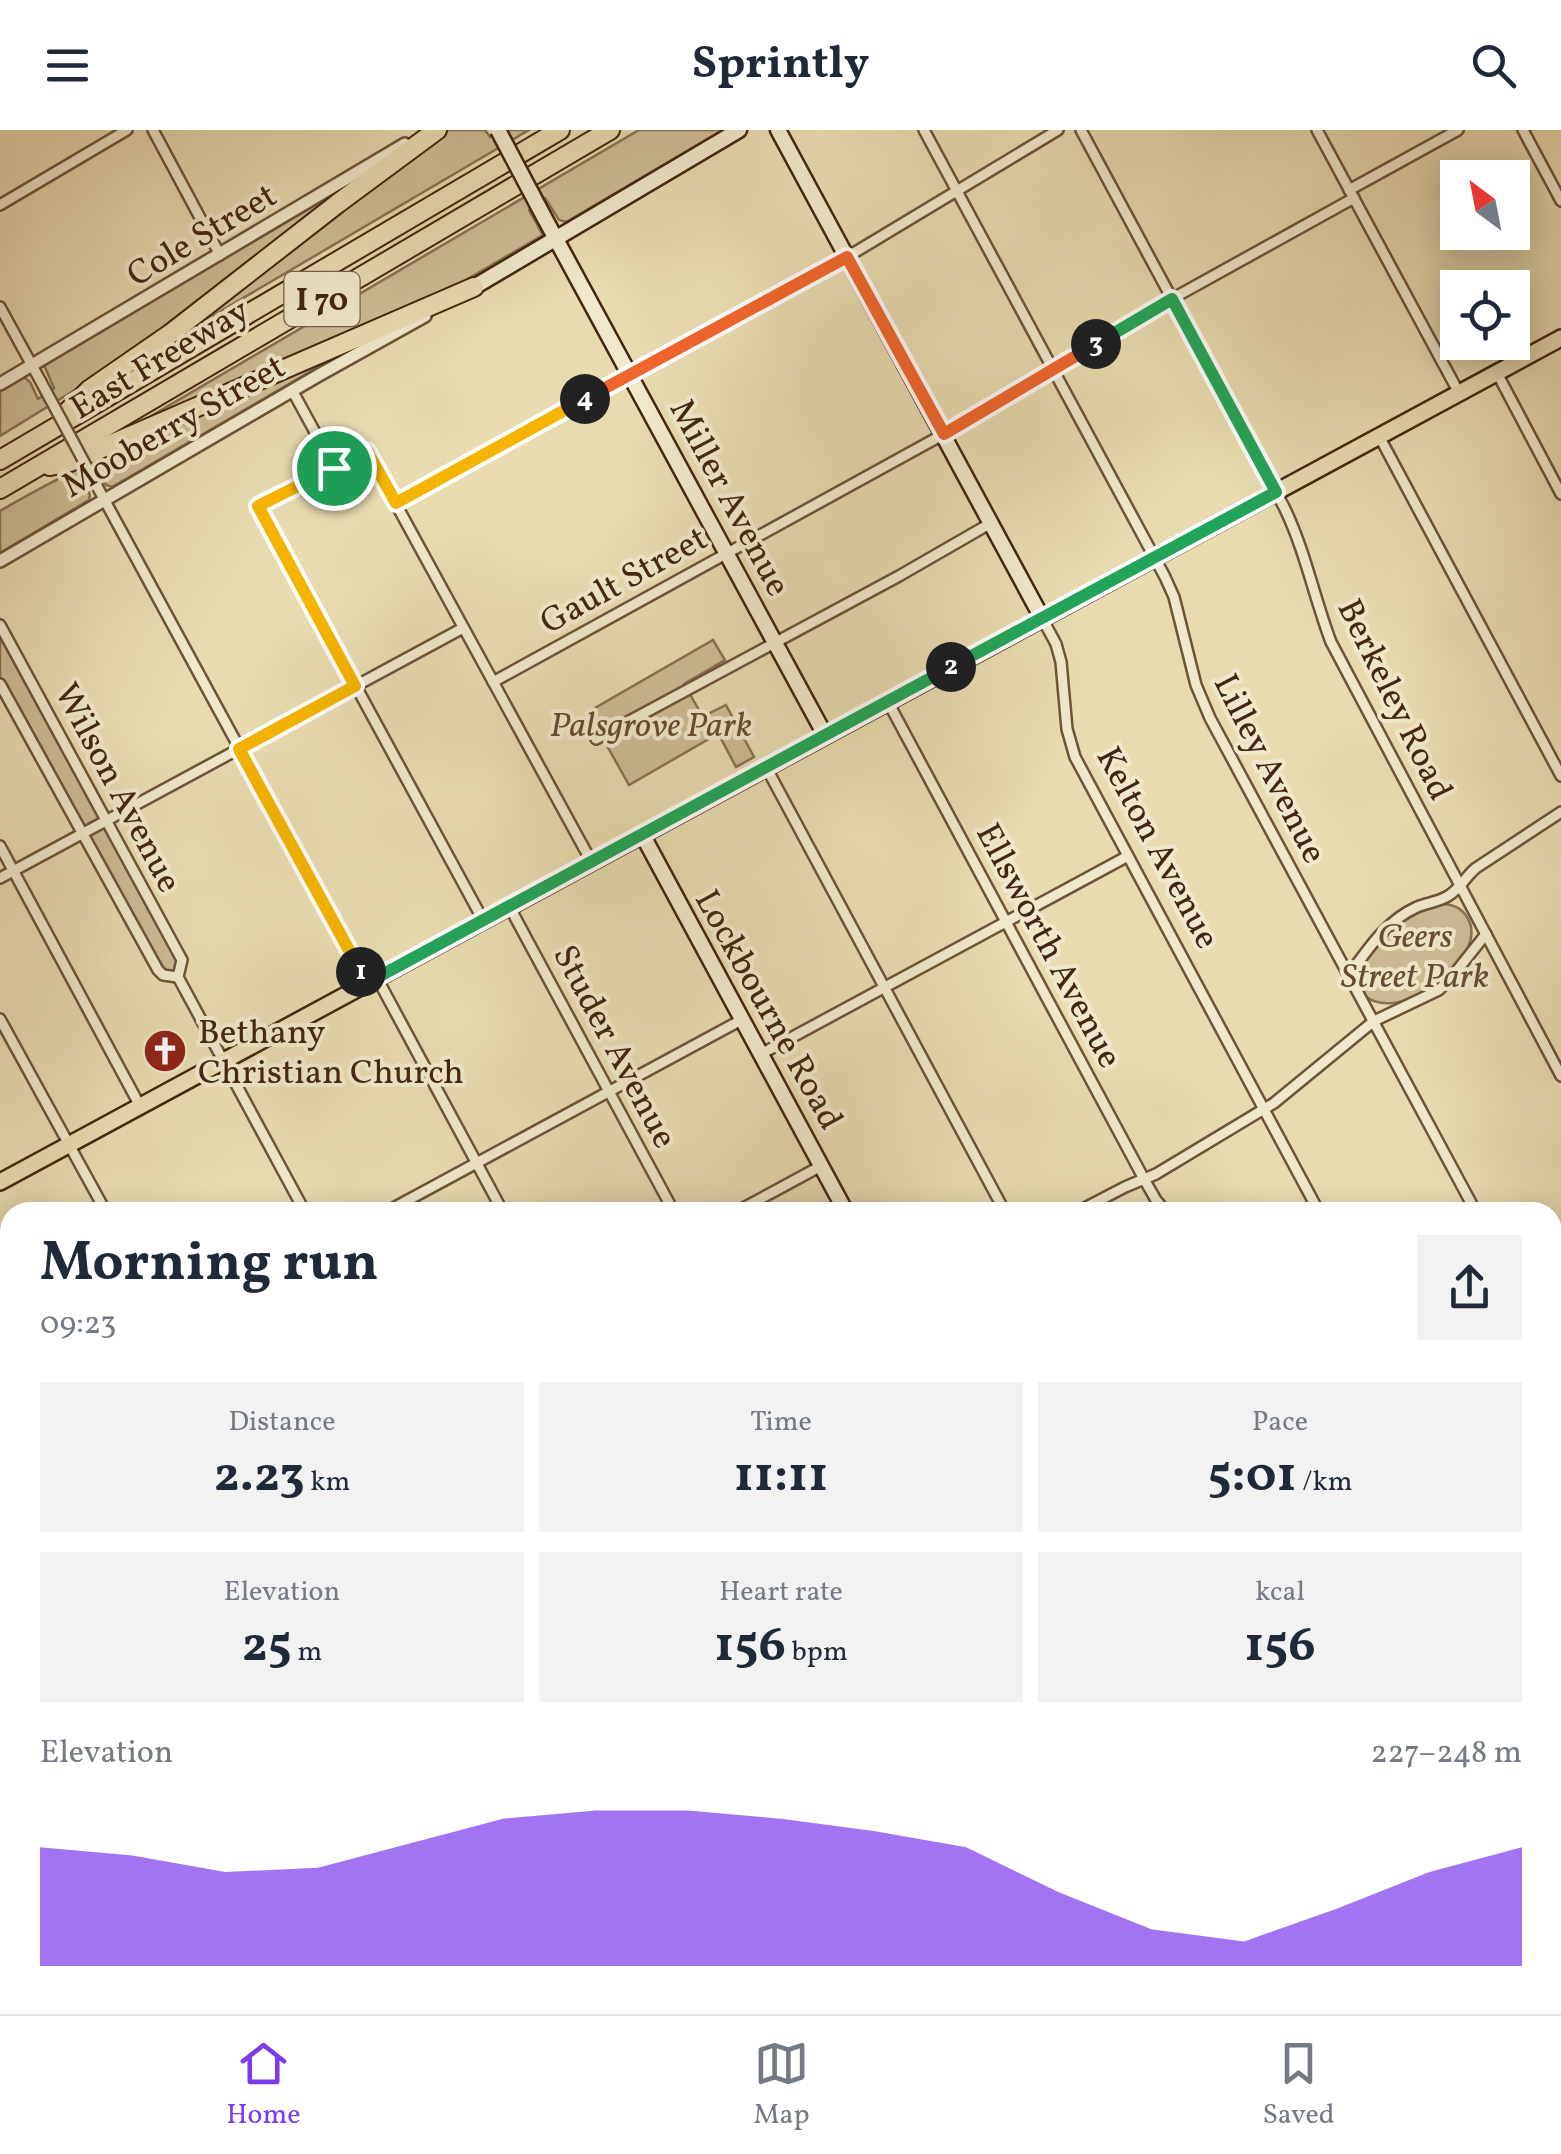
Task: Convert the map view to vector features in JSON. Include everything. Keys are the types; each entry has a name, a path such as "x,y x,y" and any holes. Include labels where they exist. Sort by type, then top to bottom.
{"highway":[{"path":"46,432 89,390 170,334 434,130"},
{"name":"East Freeway","path":"0,460 560,130"},
{"name":"East Freeway","path":"0,489 610,130"},
{"path":"34,469 70,462 474,287"}],"main road":[{"name":"Miller Avenue","path":"498,130 826,735"},
{"name":"Mooberry Street","path":"474,287 739,130"},
{"name":"Kelton Avenue","path":"778,130 1042,618"},
{"path":"0,1182 1561,338"},
{"name":"Lockbourne Road","path":"642,834 841,1202"}],"street":[{"path":"0,205 127,130"},
{"path":"153,130 220,255"},
{"name":"Cole Street","path":"0,384 434,130"},
{"name":"Lilley Avenue","path":"924,130 1174,597 1189,665 1201,698 1471,1202"},
{"path":"396,503 847,257 1058,130"},
{"name":"Berkeley Road","path":"1081,130 1276,492 1298,538 1331,642 1561,1076"},
{"path":"1317,130 1458,393"},
{"name":"Gault Street","path":"493,682 944,434 1458,130"},
{"path":"1523,130 1561,201"},
{"path":"1548,176 1561,168"},
{"name":"Mooberry Street","path":"0,562 474,287"},
{"path":"0,307 239,749 497,1202"},
{"path":"1496,372 1561,494"},
{"path":"292,390 334,468"},
{"path":"1380,436 1561,776"},
{"path":"483,920 258,506 367,451 591,861"},
{"path":"596,739 992,523"},
{"name":"Kelton Avenue","path":"1042,618 1062,662 1067,729 1076,757 1314,1202"},
{"name":"Wilson Avenue","path":"0,624 182,960 178,977 300,1202"},
{"path":"0,878 463,628"},
{"name":"Wilson Avenue","path":"0,684 158,970 163,975 178,977"},
{"name":"Ellsworth Avenue","path":"888,701 1158,1202"},
{"path":"766,767 1000,1202"},
{"path":"1349,975 1392,923 1418,907 1453,894 1476,868 1561,812"},
{"path":"0,846 140,1106"},
{"path":"762,1054 1128,856"},
{"name":"Studer Avenue","path":"509,906 669,1202"},
{"path":"1096,1202 1144,1180 1264,1110 1374,1022 1439,990 1486,934"},
{"path":"0,1018 100,1202"},
{"path":"404,1202 743,1019"},
{"path":"754,1202 821,1166"}],"green space":[{"path":"446,130 485,130 490,137 501,130 529,130 153,351"},
{"path":"639,130 723,130 566,222 559,220 545,198 529,210 543,235 440,295 148,423 146,419"},
{"path":"354,182 155,337 0,436 0,391 24,377 38,399 54,388 44,365"},
{"path":"337,356 112,487 106,485 98,471 82,478 89,500 0,553 0,511 124,447"},
{"path":"0,628 181,962 178,976 163,975 0,680"},
{"name":"Palsgrove Park","path":"713,640 725,660 684,684 714,736 629,785 588,712"},
{"path":"726,705 754,757 736,767 708,714"},
{"name":"Geers Street Park","path":"1441,904 1462,911 1471,929 1465,953 1456,965 1435,985 1413,998 1384,1003 1367,997 1360,982 1361,970 1373,947 1404,920"}],"place":[{"name":"Bethany Christian Church","path":"165,1051"}],"route":[{"path":"847,257 944,434 1172,299 1276,492 367,983 239,749 355,686 258,506 334,468 367,451 396,503 847,257"}]}
